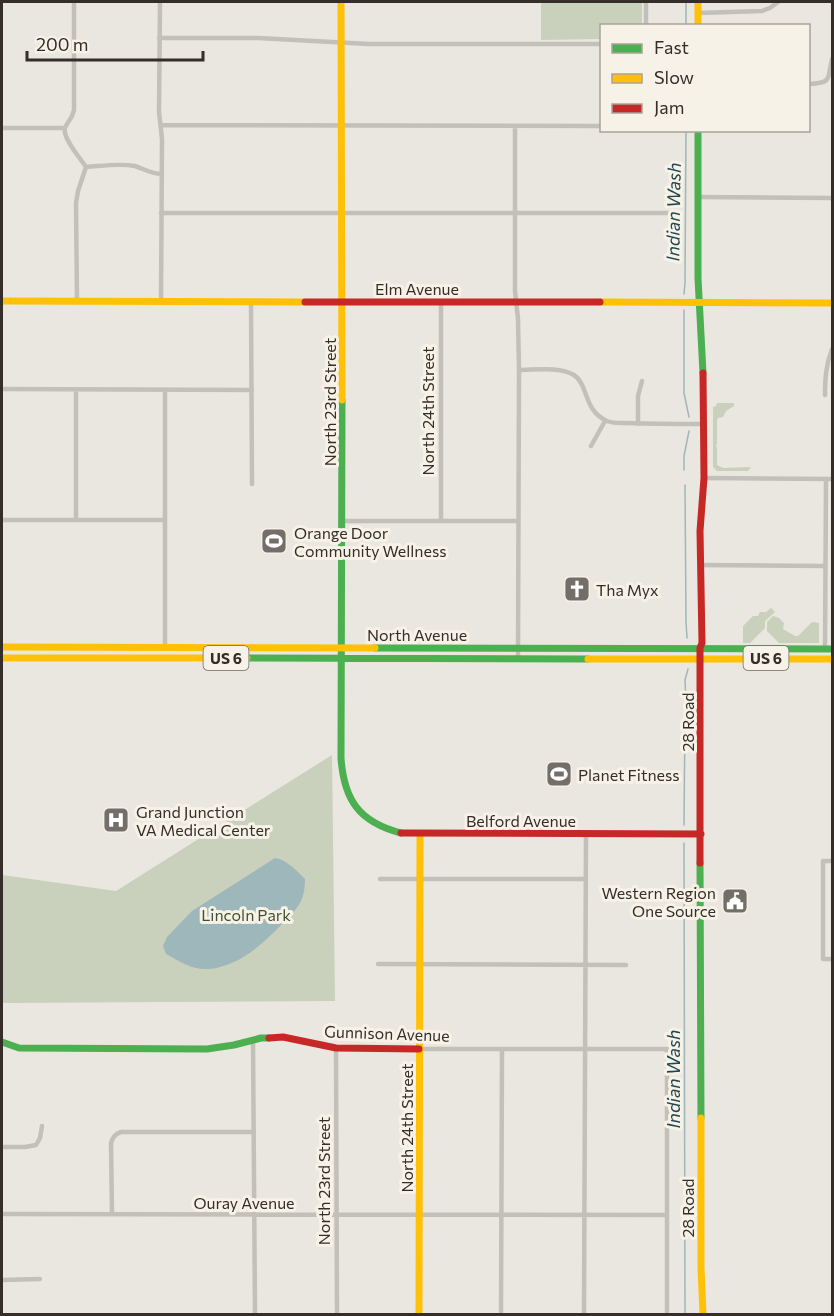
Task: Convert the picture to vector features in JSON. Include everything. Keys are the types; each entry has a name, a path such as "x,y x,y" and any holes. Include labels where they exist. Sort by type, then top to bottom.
{"main road":[{"name":"North 23rd Street","path":"341,2 343,302 341,767 344,786 351,801"},
{"path":"698,2 698,24"},
{"name":"28 Road","path":"698,132 699,303 703,352 704,478 700,519 702,643 700,648 701,1268 703,1314"},
{"name":"Elm Avenue","path":"2,301 832,303"},
{"name":"North Avenue","path":"2,647 829,649"},
{"path":"3,658 13,651 37,651 56,647"},
{"path":"93,647 93,658"},
{"path":"130,658 136,653 158,652 165,647"},
{"path":"165,658 175,651 199,651 210,647"},
{"path":"556,658 573,652 596,653 605,648"},
{"path":"609,658 618,652 644,652 656,648"},
{"path":"773,658 794,653 816,653 829,649"},
{"name":"North Avenue","path":"3,658 832,658"},
{"name":"Belford Avenue","path":"351,801 363,815 378,825 392,831 420,834 701,834"},
{"name":"North 24th Street","path":"419,1314 420,834"},
{"name":"Gunnison Avenue","path":"2,1042 19,1048 207,1049 270,1037 289,1037 336,1048 419,1048"}],"street":[{"path":"74,2 74,110 65,132 72,147 87,167"},
{"path":"160,2 159,112 162,174 160,302"},
{"path":"646,2 646,24"},
{"path":"698,13 762,11 778,2"},
{"path":"159,38 235,37 369,44 600,44"},
{"path":"810,84 826,81 829,77 832,59"},
{"path":"161,125 600,126"},
{"path":"515,126 515,291 519,370 518,658"},
{"path":"2,128 65,128"},
{"path":"87,167 125,165 162,174"},
{"path":"76,301 76,203 87,167"},
{"path":"698,197 832,198"},
{"path":"161,213 675,213"},
{"path":"251,302 252,484"},
{"name":"North 24th Street","path":"441,302 441,520"},
{"path":"825,395 825,372 832,350"},
{"path":"519,370 556,370 576,376 582,384 590,406 605,421 638,424 703,424"},
{"path":"638,424 638,396 642,381"},
{"path":"2,389 252,390"},
{"path":"76,390 76,520"},
{"path":"165,390 165,647"},
{"path":"591,446 605,421"},
{"path":"704,478 832,479"},
{"path":"826,479 825,566 829,649"},
{"path":"2,520 165,520"},
{"path":"343,521 518,521"},
{"path":"700,565 825,566"},
{"path":"584,1314 586,834"},
{"path":"832,861 823,861 823,959 832,959"},
{"path":"380,879 586,879"},
{"path":"378,964 626,965"},
{"path":"254,1041 255,1314"},
{"name":"North 23rd Street","path":"336,1048 337,1314"},
{"name":"Gunnison Avenue","path":"419,1048 667,1050 667,1215"},
{"path":"501,1314 502,1049"},
{"path":"2,1147 36,1145 42,1126"},
{"path":"112,1214 111,1143 114,1136 121,1132 254,1132"},
{"name":"Ouray Avenue","path":"2,1214 667,1215"},
{"path":"667,1215 667,1314"},
{"path":"2,1280 40,1280"}],"green space":[{"path":"541,2 642,2 642,24 600,24 600,39 541,40"},
{"path":"717,403 734,403 734,406 717,421 717,465 723,468 751,467 748,471 717,471 713,467 713,407"},
{"path":"771,608 775,612 765,621 765,628 750,643 743,643 743,626 753,616 758,616 760,612 766,612"},
{"path":"773,616 784,623 783,629 795,636 798,636 812,622 819,623 819,643 779,643 767,631 767,622"},
{"name":"Lincoln Park","path":"332,755 335,1001 2,1003 2,875 116,891"}],"water":[{"path":"275,858 295,869 305,879 305,887 297,907 267,939 240,959 209,969 191,967 166,954 163,946 167,937 192,911"}],"waterway":[{"name":"Indian Wash","path":"686,2 686,24"},
{"name":"Indian Wash","path":"684,294 686,132"},
{"name":"Indian Wash","path":"684,310 684,393 689,417"},
{"name":"Indian Wash","path":"684,470 689,431"},
{"name":"Indian Wash","path":"685,485 687,638"},
{"name":"Indian Wash","path":"686,703 685,680 688,669"},
{"name":"Indian Wash","path":"684,825 685,716"},
{"name":"Indian Wash","path":"684,843 685,1314"}],"traffic: fast":[{"path":"698,132 698,278 703,373"},
{"path":"342,400 341,758 343,773 350,797 364,816 374,823 401,833"},
{"path":"375,648 832,649"},
{"path":"247,658 588,659"},
{"path":"700,863 701,1118"},
{"path":"2,1042 19,1048 207,1049 269,1038"}],"traffic: slow":[{"path":"341,2 342,400"},
{"path":"698,2 698,24"},
{"path":"2,301 305,302"},
{"path":"600,302 832,303"},
{"path":"2,647 375,648"},
{"path":"2,658 247,658"},
{"path":"588,659 832,659"},
{"path":"419,1314 420,834"},
{"path":"701,1118 703,1314"}],"traffic: jam":[{"path":"305,302 600,302"},
{"path":"700,863 700,648 702,643 700,531 704,478 703,373"},
{"path":"401,833 701,834"},
{"path":"269,1038 283,1037 336,1048 419,1049"}],"place":[{"name":"Orange Door Community Wellness","path":"274,541"},
{"name":"Tha Myx","path":"577,589"},
{"name":"Planet Fitness","path":"559,774"},
{"name":"Grand Junction VA Medical Center","path":"116,820"},
{"name":"Western Region One Source","path":"735,901"}]}
